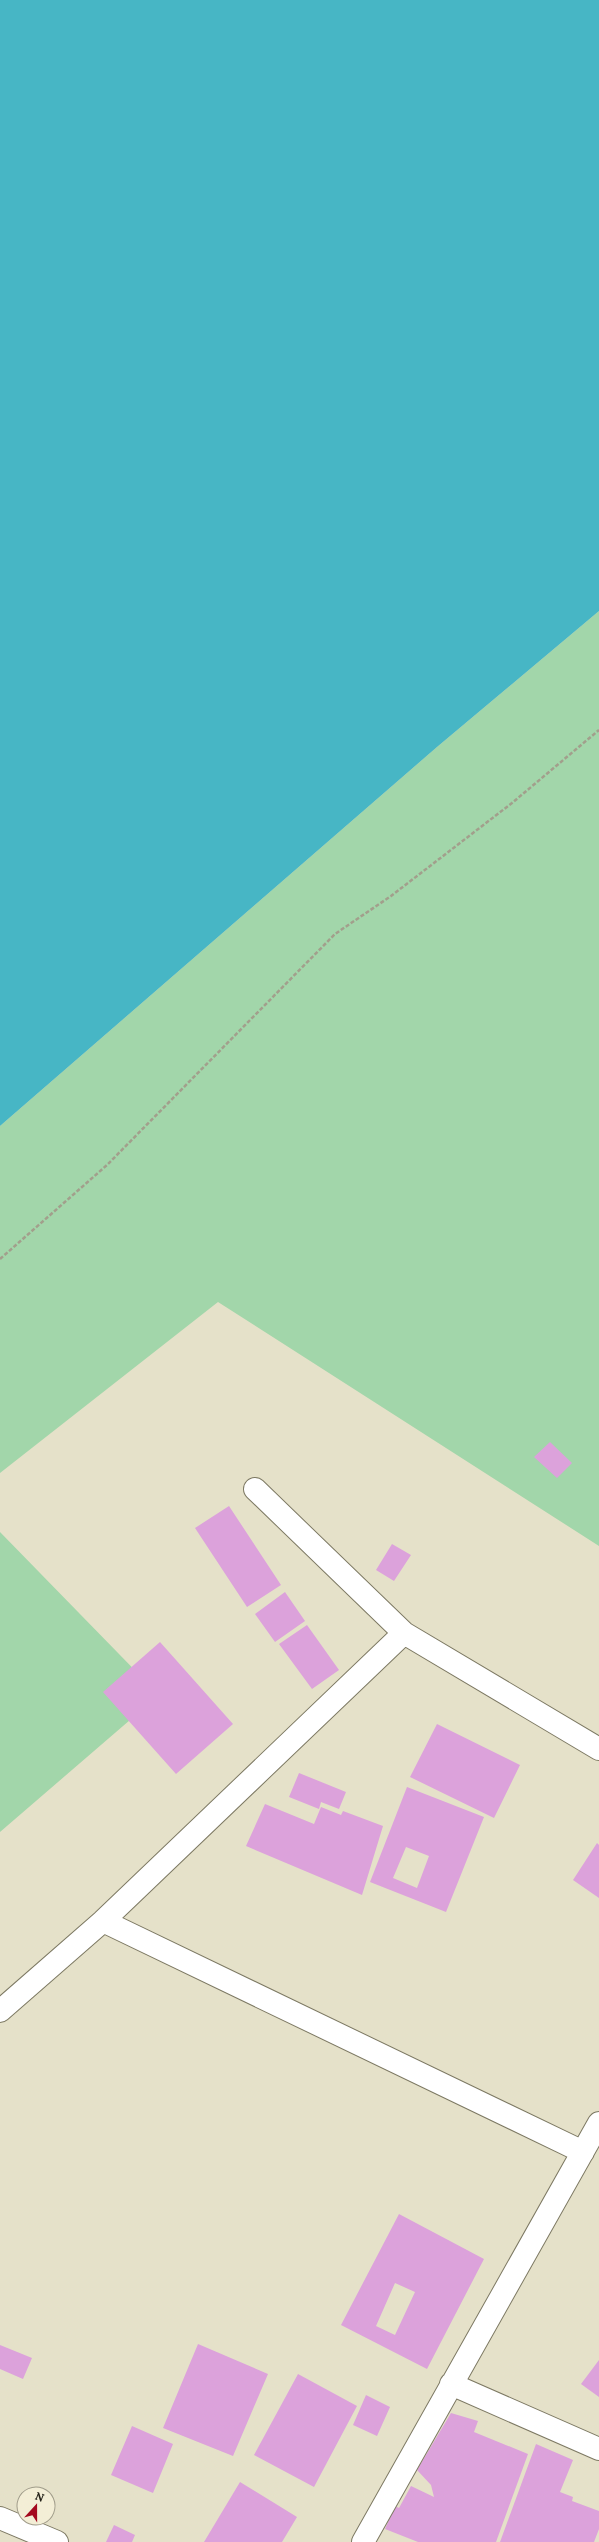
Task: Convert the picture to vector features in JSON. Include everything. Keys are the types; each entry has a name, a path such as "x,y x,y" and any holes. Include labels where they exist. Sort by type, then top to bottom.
{"street":[{"path":"254,1490 404,1633 599,1749"},
{"path":"0,2011 103,1921 404,1633"},
{"path":"103,1921 583,2152"},
{"path":"363,2542 599,2123"},
{"path":"451,2384 599,2449"},
{"path":"0,2518 57,2542"}],"path":[{"path":"0,1259 107,1166 335,934 391,896 512,803 599,730"}],"green space":[{"path":"599,611 599,1546 218,1302 0,1473 0,1126 437,747"},
{"path":"0,1532 159,1695 0,1832"}],"water":[{"path":"0,0 599,0 599,611 437,747 0,1126"}],"building":[{"path":"550,1442 572,1463 557,1478 534,1457"},
{"path":"229,1506 281,1585 247,1607 195,1528"},
{"path":"392,1544 411,1555 394,1581 376,1570"},
{"path":"285,1592 305,1621 275,1642 255,1614"},
{"path":"307,1625 339,1670 312,1689 279,1644"},
{"path":"160,1642 233,1724 176,1774 103,1692"},
{"path":"437,1724 520,1765 494,1818 410,1777"},
{"path":"299,1773 346,1792 339,1809 321,1802 319,1809 289,1797"},
{"path":"407,1787 484,1817 446,1912 370,1882","holes":["406,1847 429,1856 417,1888 393,1878"]},
{"path":"265,1804 314,1824 321,1807 341,1815 343,1811 383,1826 362,1895 246,1846"},
{"path":"597,1843 599,1845 599,1898 573,1880"},
{"path":"399,2214 484,2259 427,2369 341,2325","holes":["395,2283 415,2292 395,2335 376,2326"]},
{"path":"198,2344 268,2374 233,2456 163,2428"},
{"path":"0,2345 32,2358 23,2379 0,2369"},
{"path":"599,2360 599,2397 581,2384"},
{"path":"298,2374 357,2406 314,2487 254,2455"},
{"path":"366,2395 390,2407 377,2436 353,2425"},
{"path":"451,2413 478,2421 474,2432 528,2454 496,2542 418,2542 385,2529 395,2506 399,2508 411,2486 434,2497 431,2485 417,2470"},
{"path":"132,2426 173,2444 153,2493 111,2475"},
{"path":"536,2444 573,2460 560,2492 573,2497 572,2501 599,2511 599,2529 594,2542 500,2542"},
{"path":"240,2482 297,2517 282,2542 204,2542"},
{"path":"114,2525 135,2535 132,2542 106,2542"}]}
